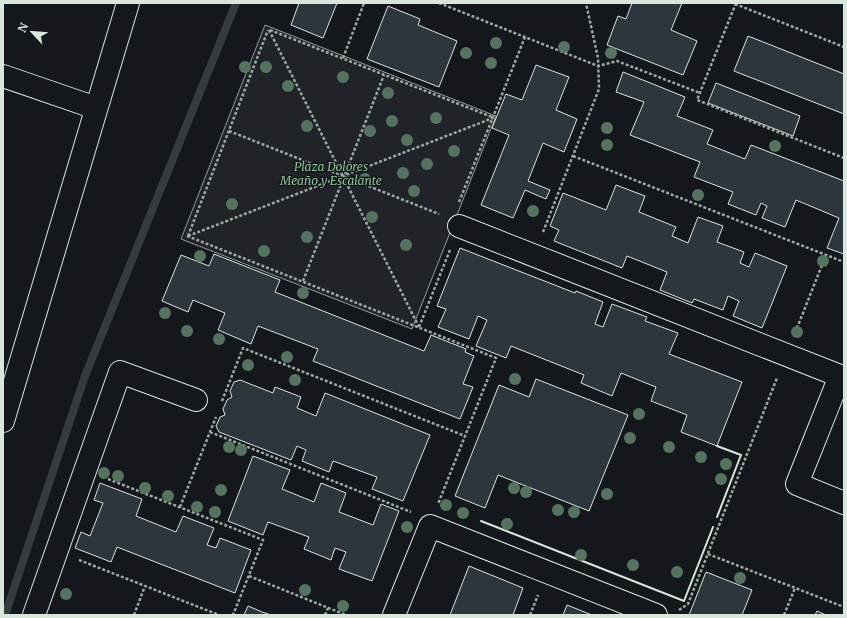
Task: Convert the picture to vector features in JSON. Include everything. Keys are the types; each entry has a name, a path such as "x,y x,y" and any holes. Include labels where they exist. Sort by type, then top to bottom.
{"street":[{"path":"3,421 128,3"},
{"path":"3,76 96,108"},
{"path":"456,223 840,376 797,484 844,503"},
{"path":"34,615 120,372 196,400"},
{"path":"394,615 430,526 656,615"}],"path":[{"path":"343,58 364,3"},
{"path":"439,3 598,66 617,61 700,93"},
{"path":"534,255 599,88 598,66 586,3"},
{"path":"844,47 736,3 697,100 844,158"},
{"path":"269,30 493,118"},
{"path":"187,236 269,30"},
{"path":"269,30 419,327"},
{"path":"419,327 493,118 525,37"},
{"path":"303,281 384,75"},
{"path":"187,236 493,118"},
{"path":"229,131 344,176 456,223"},
{"path":"573,156 844,262"},
{"path":"187,236 496,358 430,526 414,513 210,432"},
{"path":"677,611 688,604 826,255"},
{"path":"220,404 243,348 465,436"},
{"path":"180,507 218,411"},
{"path":"85,470 263,540 234,615"},
{"path":"56,551 219,615"},
{"path":"708,554 844,607"},
{"path":"248,576 346,615"},
{"path":"134,615 145,586"},
{"path":"784,615 795,588"},
{"path":"325,615 328,608"}],"green space":[{"name":"Plaza Dolores Meaño y Escalante","path":"265,25 496,116 412,329 181,239"}],"building":[{"path":"299,3 337,3 323,38 291,25"},
{"path":"632,3 682,3 671,30 697,41 683,75 607,45 618,16 626,19"},
{"path":"388,6 420,19 418,25 457,41 439,87 367,59"},
{"path":"748,36 844,74 844,114 734,71"},
{"path":"536,65 569,77 556,110 577,119 564,152 543,143 528,181 550,190 546,199 525,190 513,218 481,205 509,135 492,128 506,94 522,100"},
{"path":"623,72 685,97 677,116 713,130 707,144 745,159 751,145 844,181 844,254 827,248 839,218 796,200 785,227 762,218 767,206 761,203 756,215 728,204 733,192 694,177 700,162 630,135 644,102 616,92"},
{"path":"716,83 800,116 793,136 708,103"},
{"path":"616,185 645,196 639,212 676,227 672,236 688,243 698,217 723,226 717,242 744,252 740,263 749,267 755,253 787,266 762,328 733,316 739,301 728,296 723,310 694,299 692,303 660,290 667,272 627,256 622,268 554,241 559,230 550,226 563,193 606,210"},
{"path":"460,248 575,293 576,291 603,302 595,324 603,327 612,304 647,317 645,321 678,333 669,354 742,382 717,446 681,432 687,415 651,401 656,387 621,373 612,396 581,383 584,375 511,346 506,358 476,346 487,320 478,316 469,339 438,327 446,309 437,306"},
{"path":"214,254 280,280 275,292 424,351 431,335 466,349 465,352 474,356 463,384 473,387 460,419 313,361 318,349 258,326 251,344 218,330 225,313 193,300 188,312 162,301 181,255 209,266"},
{"path":"536,379 628,415 589,511 498,475 485,508 455,496 499,385 529,397"},
{"path":"240,380 273,393 275,387 301,397 297,408 316,416 325,393 430,435 403,501 372,489 377,477 333,461 329,472 302,461 306,450 297,446 291,460 219,432 216,426 220,417 225,415 223,409 227,400 232,397 230,391 234,382"},
{"path":"253,456 290,470 282,489 314,502 321,483 346,493 339,512 373,525 381,504 399,511 372,581 339,569 346,552 335,548 331,560 304,549 309,537 268,522 263,535 228,521"},
{"path":"100,483 142,499 136,516 176,532 183,516 214,528 207,545 216,548 220,538 251,550 235,593 117,547 111,562 75,548 81,532 90,536 103,503 94,500"},
{"path":"469,566 523,588 513,615 450,615"},
{"path":"706,572 752,590 742,615 689,615"},
{"path":"567,605 592,615 563,615"},
{"path":"248,606 262,612 271,615 244,615"},
{"path":"817,611 826,615 815,615"}],"waterway":[{"path":"5,615 85,376 236,3"}],"wall":[{"path":"717,446 741,455 717,517"},
{"path":"481,521 684,601 713,527"}]}
